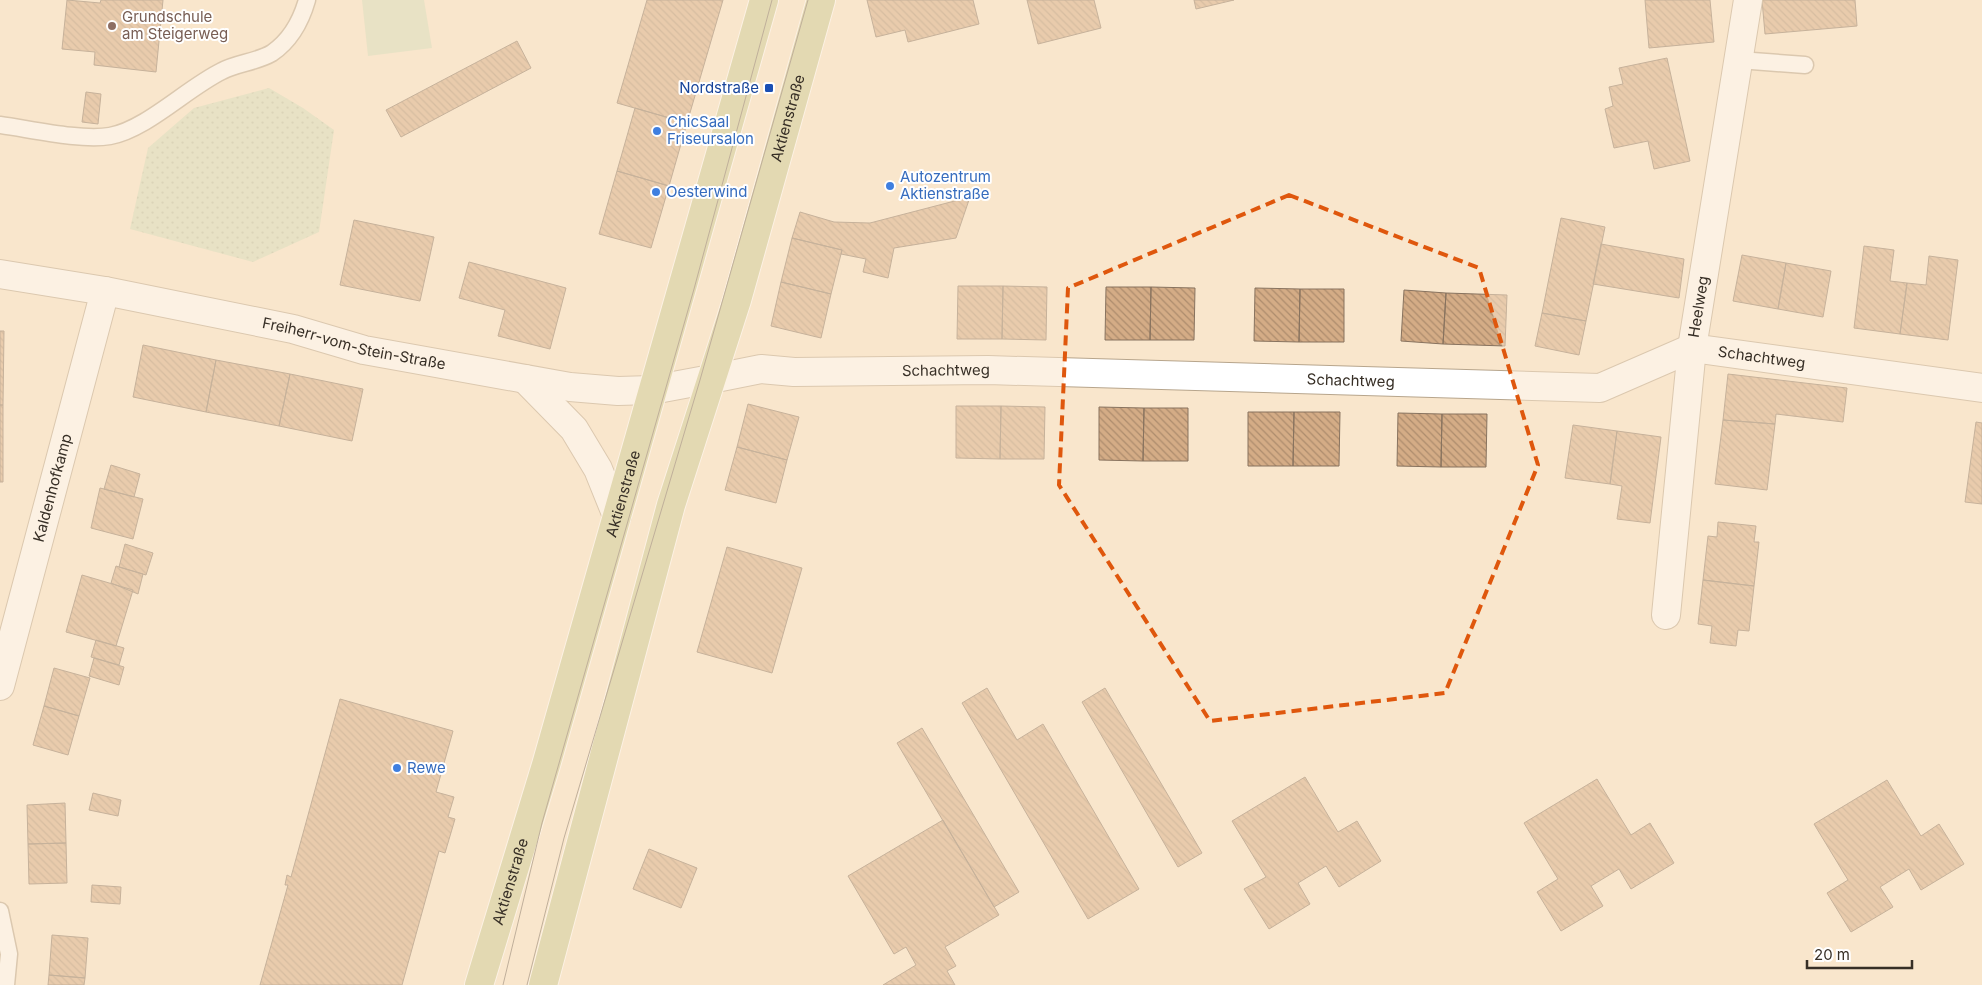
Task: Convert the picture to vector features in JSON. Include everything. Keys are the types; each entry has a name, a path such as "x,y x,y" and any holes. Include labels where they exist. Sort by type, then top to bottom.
{"main road":[{"name":"Aktienstraße","path":"478,985 549,757 764,0"},
{"name":"Aktienstraße","path":"543,985 672,505 737,300 820,0"}],"street":[{"name":"Heelweg","path":"1666,615 1692,348 1748,0"},
{"name":"Freiherr-vom-Stein-Straße","path":"0,274 105,290 293,329 364,350 525,379 618,391 652,390 711,379"},
{"name":"Kaldenhofkamp","path":"0,686 105,290"},
{"name":"Schachtweg","path":"711,379 761,369 794,372 988,370 1600,388 1692,348 1982,388"},
{"path":"525,379 574,429 598,469 617,516"}],"lane":[{"path":"0,125 76,135 110,136 149,119 222,71 272,53 289,37 300,22 307,0"},
{"path":"1739,60 1805,65"},
{"path":"0,911 9,954 6,985"}],"highlighted area":[{"path":"1289,195 1479,268 1538,465 1445,693 1210,721 1059,485 1068,288"}],"green space":[{"path":"362,0 424,0 432,48 368,56"},
{"path":"269,88 303,108 334,130 319,232 253,262 130,229 148,148 194,108"}],"building":[{"name":"Grundschule am Steigerweg","path":"67,0 100,3 101,0 163,0 156,72 94,65 95,52 62,49"},
{"path":"647,0 723,0 687,123 617,103"},
{"path":"867,0 973,0 979,24 908,42 905,30 876,37"},
{"path":"1027,0 1094,0 1101,28 1038,44"},
{"path":"1194,0 1234,0 1196,9"},
{"path":"1645,0 1710,0 1714,42 1649,48"},
{"path":"1762,0 1855,0 1857,26 1765,34"},
{"path":"517,41 531,68 401,137 386,110"},
{"path":"1667,58 1690,161 1654,169 1648,141 1614,148 1605,109 1613,106 1609,87 1623,84 1619,68"},
{"path":"86,92 101,94 98,124 82,122"},
{"path":"635,108 687,123 669,186 617,171"},
{"path":"617,171 669,186 651,248 599,234"},
{"path":"970,197 956,238 894,248 888,278 863,272 866,259 841,254 842,250 792,238 800,212 834,222 870,223"},
{"path":"1561,218 1605,227 1586,321 1542,313"},
{"path":"354,220 434,237 420,301 340,285"},
{"path":"792,238 842,250 831,294 781,282"},
{"path":"1601,244 1684,259 1679,298 1593,284"},
{"path":"1864,246 1894,250 1890,281 1907,283 1900,334 1854,328"},
{"path":"1742,255 1786,263 1778,309 1733,301"},
{"path":"1929,256 1958,260 1948,340 1900,334 1907,283 1926,285"},
{"path":"469,262 566,288 550,349 498,336 505,310 459,298"},
{"path":"1786,263 1831,271 1823,317 1778,309"},
{"path":"781,282 831,294 821,338 771,326"},
{"path":"958,286 1003,286 1002,339 957,339"},
{"path":"1003,286 1047,287 1046,340 1002,339"},
{"path":"1106,287 1151,287 1150,340 1105,340"},
{"path":"1151,287 1195,288 1194,340 1150,340"},
{"path":"1255,288 1300,289 1299,342 1254,341"},
{"path":"1300,289 1344,289 1344,342 1299,342"},
{"path":"1404,290 1446,293 1443,344 1401,341"},
{"path":"1446,293 1507,295 1505,346 1443,344"},
{"path":"1542,313 1586,321 1579,355 1535,346"},
{"path":"0,331 4,331 3,405 0,405"},
{"path":"143,345 216,360 206,412 133,397"},
{"path":"216,360 290,374 279,426 206,412"},
{"path":"290,374 363,389 352,441 279,426"},
{"path":"1728,374 1847,388 1843,422 1776,414 1775,424 1723,420"},
{"path":"748,404 799,417 787,460 737,447"},
{"path":"0,405 3,405 3,482 0,482"},
{"path":"956,406 1001,406 1000,459 956,458"},
{"path":"1001,406 1045,407 1044,459 1000,459"},
{"path":"1099,407 1144,408 1143,461 1099,460"},
{"path":"1144,408 1188,408 1188,461 1143,461"},
{"path":"1248,412 1294,412 1293,466 1248,466"},
{"path":"1294,412 1340,412 1339,466 1293,466"},
{"path":"1398,413 1442,414 1441,467 1397,466"},
{"path":"1442,414 1487,414 1486,467 1441,467"},
{"path":"1723,420 1775,424 1767,490 1715,484"},
{"path":"1976,422 1982,423 1982,504 1965,502"},
{"path":"1573,425 1617,431 1610,484 1565,478"},
{"path":"1617,431 1661,437 1650,523 1617,519 1622,486 1610,484"},
{"path":"737,447 787,460 776,503 725,490"},
{"path":"111,465 140,474 134,497 104,489"},
{"path":"100,488 143,499 133,539 91,528"},
{"path":"1718,522 1756,526 1754,542 1759,542 1754,586 1703,580 1708,536 1717,537"},
{"path":"125,544 153,553 146,575 119,567"},
{"path":"727,547 802,568 772,673 697,652"},
{"path":"116,566 143,574 138,594 111,583"},
{"path":"82,575 133,590 116,646 66,632"},
{"path":"1703,580 1754,586 1749,631 1738,630 1736,646 1710,643 1712,626 1698,624"},
{"path":"96,640 124,648 119,665 91,657"},
{"path":"94,658 124,667 119,685 89,676"},
{"path":"54,668 90,678 79,716 44,706"},
{"path":"987,688 1017,740 1043,724 1139,889 1088,919 962,703"},
{"path":"1105,688 1202,853 1178,867 1082,702"},
{"path":"340,699 453,731 436,792 454,797 448,817 455,819 445,853 439,851 402,985 260,985 288,885 285,885 287,875 291,877"},
{"path":"44,706 79,716 68,755 33,745"},
{"path":"922,728 1019,892 994,907 897,743"},
{"path":"1305,777 1338,832 1357,821 1381,861 1339,887 1326,866 1298,883 1310,904 1269,929 1244,889 1266,877 1232,821"},
{"path":"1597,779 1631,835 1650,823 1674,863 1631,889 1619,869 1591,886 1603,906 1561,931 1537,892 1558,879 1524,823"},
{"path":"1887,780 1921,836 1939,824 1964,864 1921,890 1909,869 1880,887 1893,907 1851,932 1827,893 1848,880 1814,824"},
{"path":"93,793 121,800 118,816 89,810"},
{"path":"65,803 66,843 28,844 27,805"},
{"path":"943,820 999,915 945,947 956,966 947,971 955,985 883,985 916,965 906,947 894,954 848,876"},
{"path":"66,843 67,883 29,884 28,844"},
{"path":"649,849 697,868 681,908 633,889"},
{"path":"92,885 121,887 120,904 91,902"},
{"path":"52,935 88,938 85,978 49,975"},
{"path":"49,975 85,978 84,985 48,985"}],"tram line":[{"path":"503,985 542,823 694,289 772,0"},
{"path":"527,985 564,838 700,380 808,0"}],"place":[{"name":"Grundschule am Steigerweg","path":"112,26"},
{"name":"Nordstraße","path":"769,88"},
{"name":"ChicSaal Friseursalon","path":"657,131"},
{"name":"Autozentrum Aktienstraße","path":"890,186"},
{"name":"Oesterwind","path":"656,192"},
{"name":"Rewe","path":"397,768"}]}
